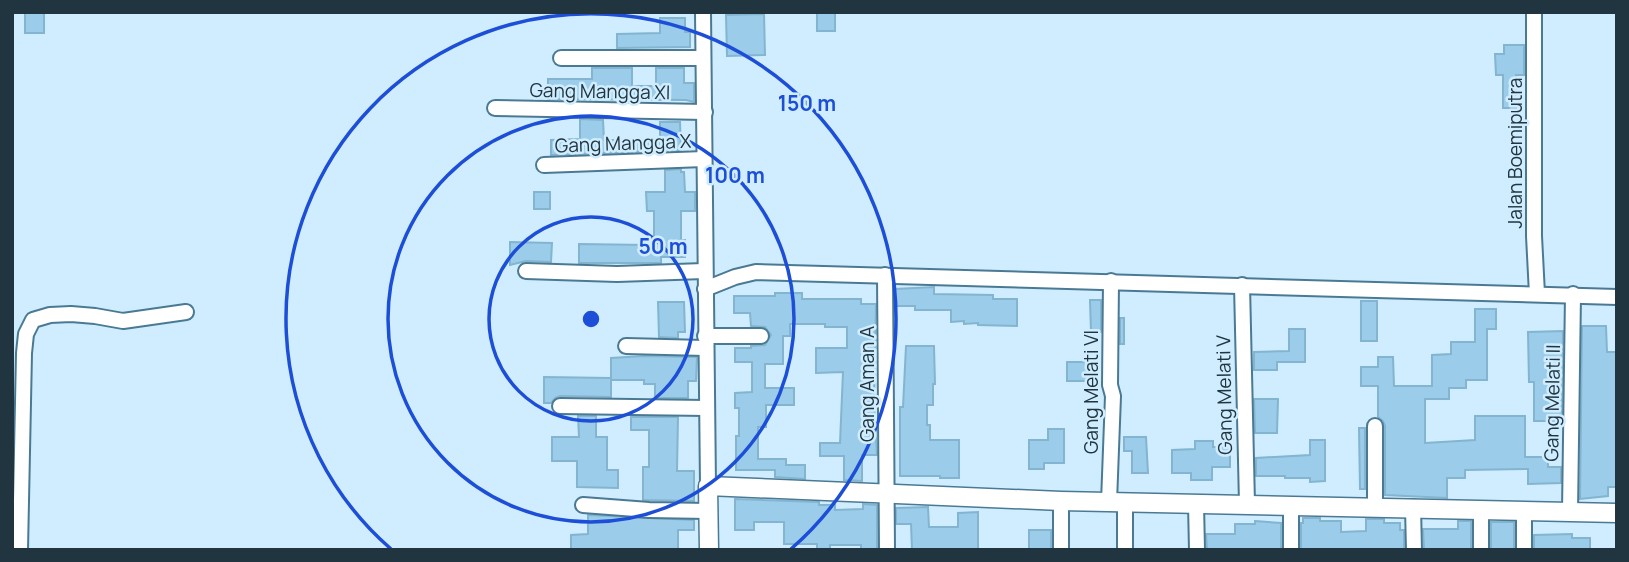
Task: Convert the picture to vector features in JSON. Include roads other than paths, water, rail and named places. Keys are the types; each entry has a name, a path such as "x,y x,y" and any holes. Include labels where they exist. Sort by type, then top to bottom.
{"street":[{"path":"703,12 709,550"},
{"name":"Jalan Boemiputra","path":"1534,12 1534,236 1537,294"},
{"path":"561,58 704,58"},
{"name":"Gang Mangga XI","path":"495,108 705,112"},
{"name":"Gang Mangga X","path":"544,165 704,159"},
{"path":"526,271 617,274 704,271"},
{"path":"705,289 756,272 1617,297"},
{"name":"Gang Aman A","path":"885,275 887,550"},
{"name":"Gang Melati VI","path":"1111,281 1110,385 1113,396 1117,502 1125,550"},
{"name":"Gang Melati V","path":"1242,285 1247,504"},
{"name":"Gang Melati II","path":"1570,512 1573,294"},
{"path":"20,550 18,353 33,320 50,315 95,316 123,321 186,312"},
{"path":"626,346 761,337"},
{"path":"560,406 706,408"},
{"path":"1375,426 1375,506"},
{"path":"708,486 1061,501 1617,513"},
{"path":"1061,501 1061,550"},
{"path":"1196,504 1197,550"},
{"path":"583,505 708,511"},
{"path":"1291,505 1291,550"},
{"path":"1413,507 1414,550"},
{"path":"1481,509 1481,550"},
{"path":"1524,510 1524,550"}]}
